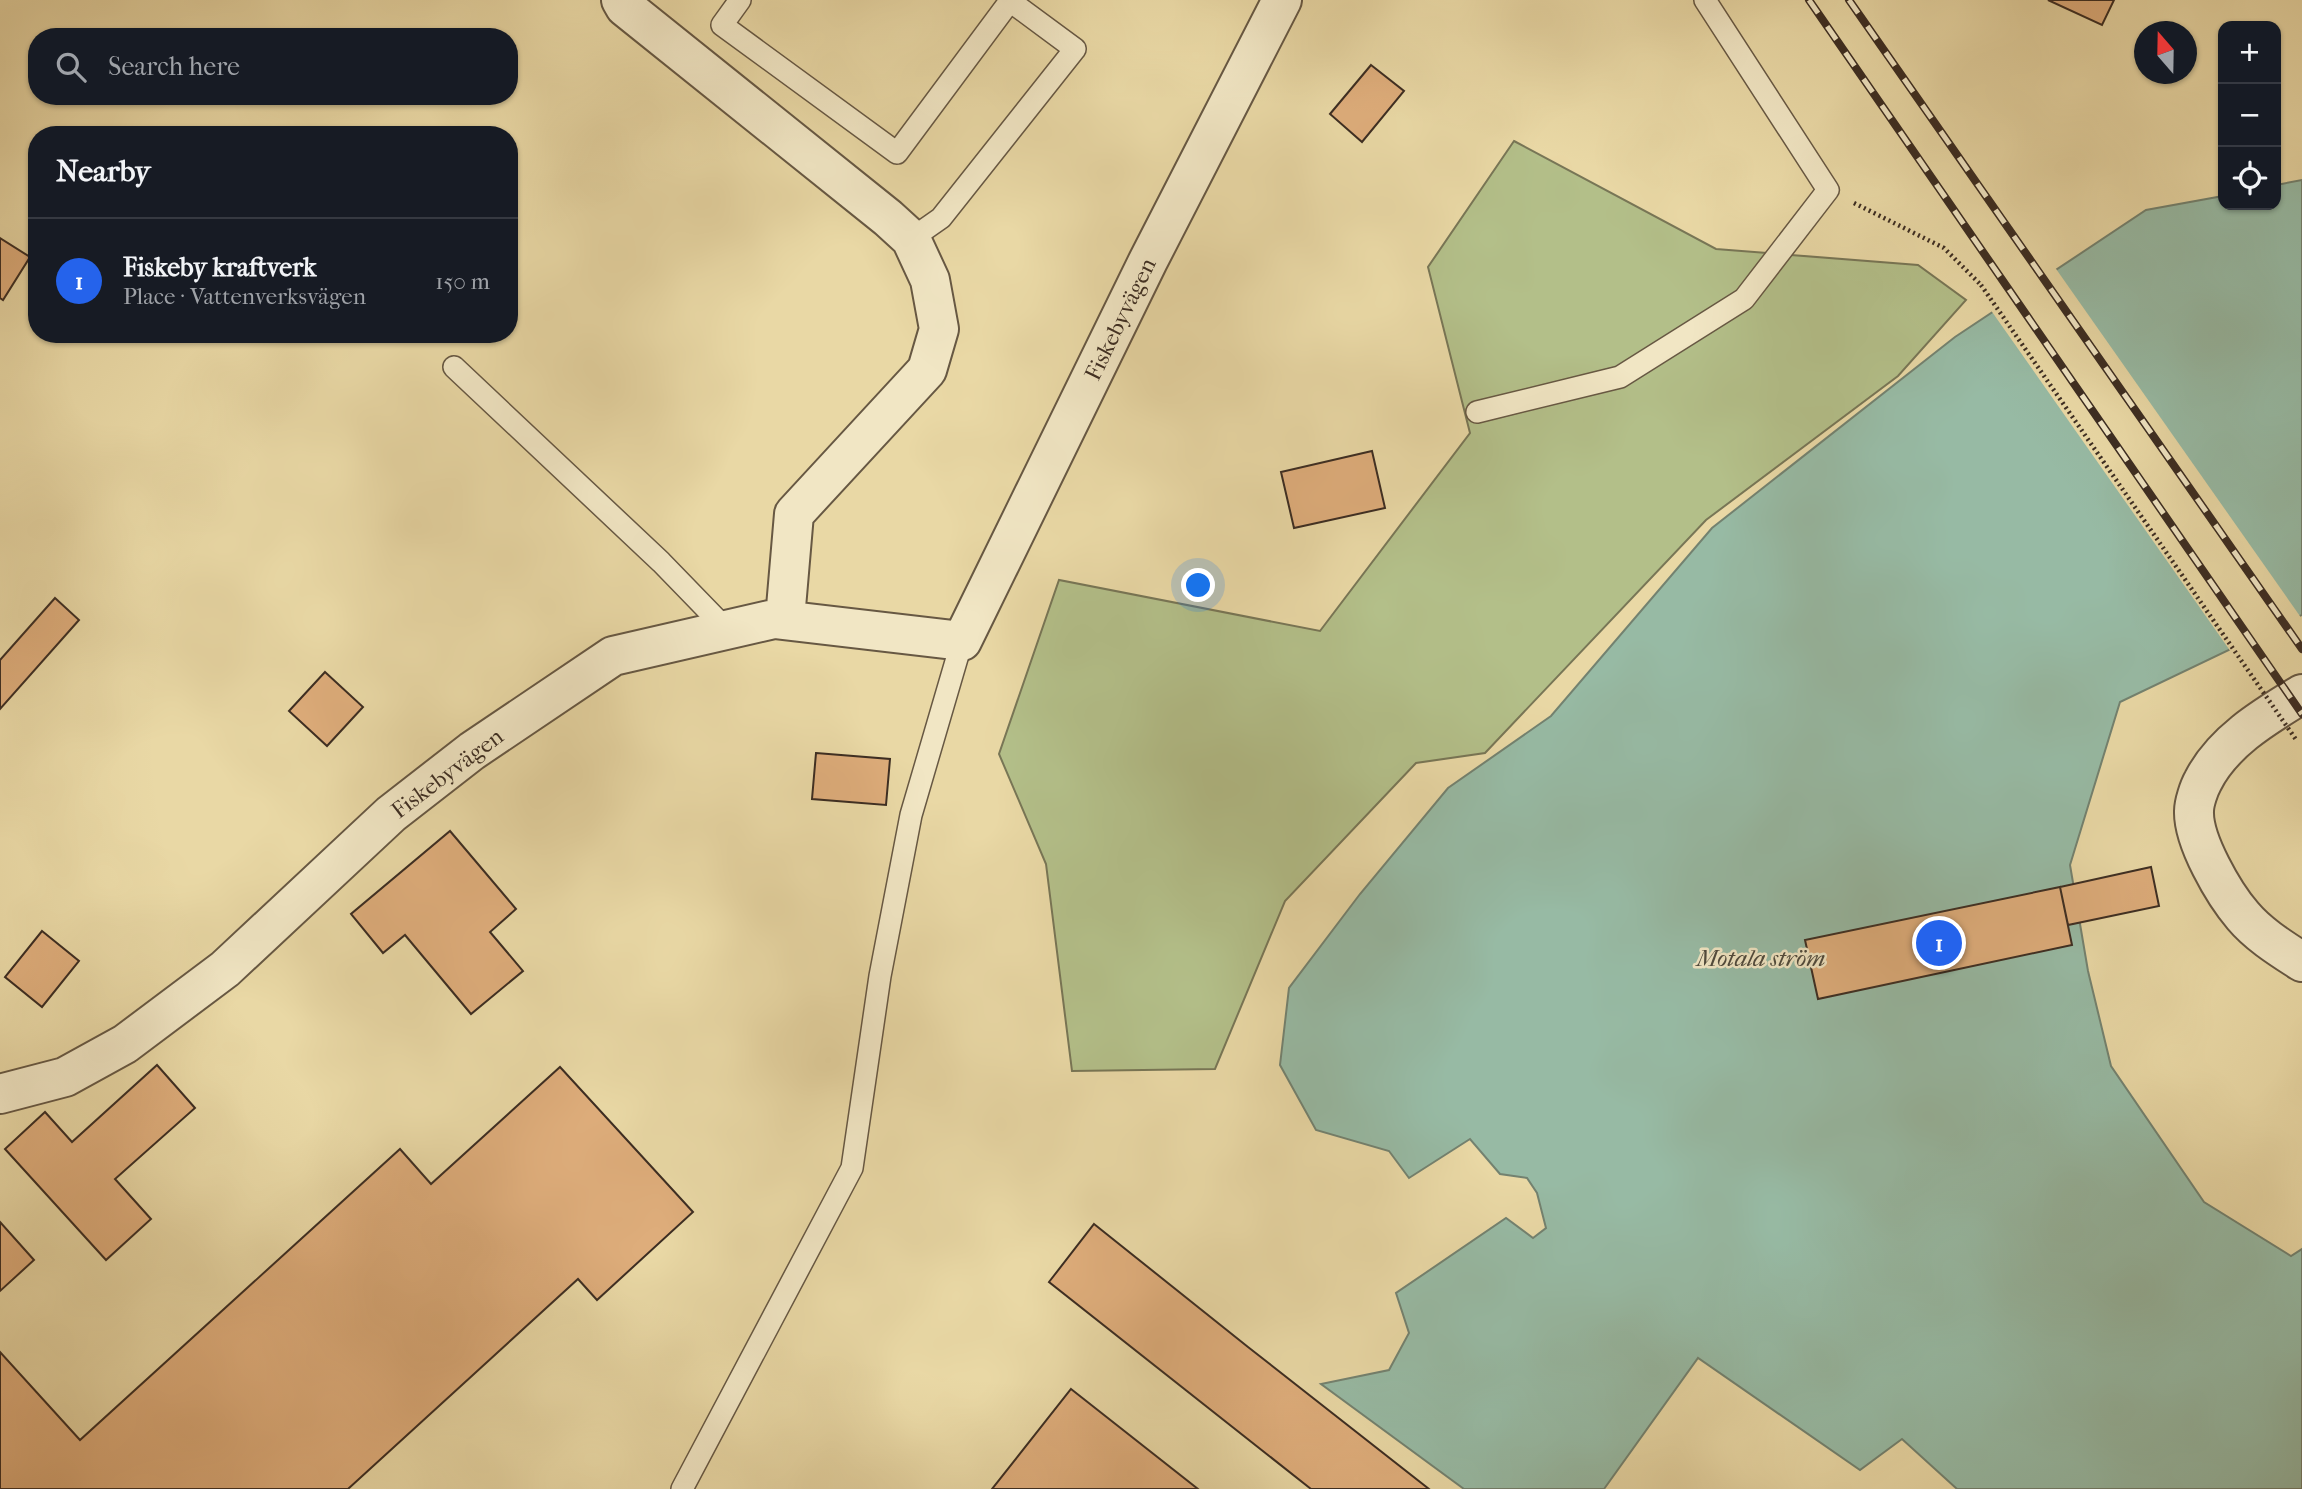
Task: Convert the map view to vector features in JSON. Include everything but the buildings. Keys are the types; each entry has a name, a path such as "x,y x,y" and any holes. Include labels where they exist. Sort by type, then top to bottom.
{"street":[{"path":"621,0 625,7 888,218 911,239 930,280 939,329 927,370 794,514 785,619"},
{"name":"Fiskebyvägen","path":"0,1094 65,1077 125,1044 225,969 391,814 472,751 613,656 774,619 962,641 1148,261 1282,0"},
{"path":"2302,694 2264,717 2223,752 2202,781 2193,811 2198,835 2218,883 2244,918 2273,943 2302,962"}],"lane":[{"path":"740,0 722,25 897,153 1010,1 1075,49 941,218 911,239"},
{"path":"1477,412 1620,377 1744,299 1828,190 1705,0"},
{"path":"454,368 661,562 727,631"},
{"name":"Fiskebyvägen","path":"682,1489 852,1168 880,976 911,815 962,641"}],"path":[{"path":"1828,190 1944,248 1981,285 2302,749"}],"shaded area":[{"path":"1514,141 1716,249 1918,265 1966,300 1898,376 1706,520 1485,753 1416,763 1285,901 1215,1069 1072,1071 1046,864 999,754 1059,580 1320,631 1470,433 1428,267"}],"water":[{"name":"Motala ström","path":"2302,180 2302,615 2120,702 2070,865 2088,971 2111,1066 2204,1202 2291,1256 2302,1249 2302,1489 1957,1489 1902,1439 1860,1470 1698,1358 1604,1489 1464,1489 1321,1384 1389,1370 1409,1333 1396,1293 1506,1218 1533,1238 1546,1228 1537,1193 1527,1178 1500,1174 1470,1139 1409,1178 1389,1151 1316,1130 1280,1065 1289,988 1360,894 1448,788 1551,716 1712,528 1955,337 2146,210 2218,197 2218,210 2281,210 2281,184"}],"pier":[{"path":"2054,266 2302,619 2231,652 1990,309"}],"railway":[{"path":"1809,0 2302,714"},
{"path":"1849,0 2302,649"}],"place":[{"name":"Fiskeby kraftverk","path":"1939,943"}]}
